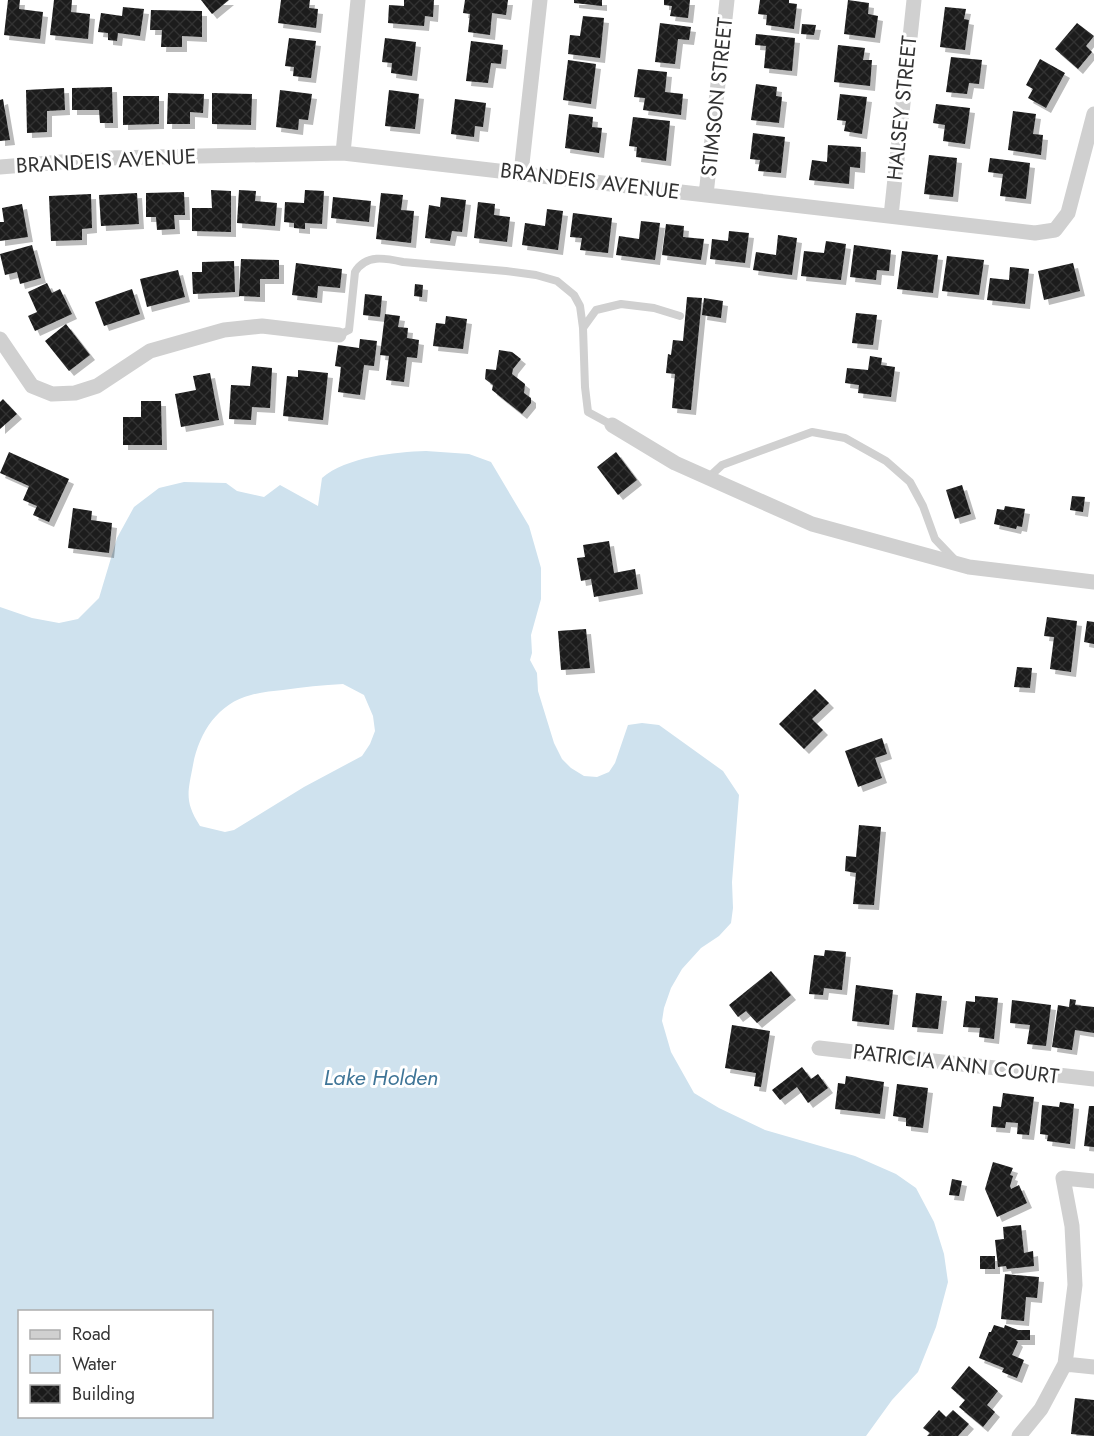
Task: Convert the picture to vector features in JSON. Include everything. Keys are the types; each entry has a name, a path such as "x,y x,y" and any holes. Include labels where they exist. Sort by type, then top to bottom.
{"street":[{"path":"343,153 358,0"},
{"path":"520,173 540,0"},
{"name":"STIMSON STREET","path":"706,195 727,0"},
{"name":"HALSEY STREET","path":"891,216 914,0"},
{"name":"BRANDEIS AVENUE","path":"0,167 110,158 343,153 1035,233 1056,230 1068,213 1094,114"},
{"path":"0,339 32,386 52,394 63,394 97,386 150,351 224,330 262,326 339,335"},
{"path":"612,425 675,463 812,524 959,565 1094,582"},
{"name":"PATRICIA ANN COURT","path":"819,1048 1094,1080"},
{"path":"1019,1436 1041,1408 1065,1364 1075,1285 1072,1226 1063,1178 1094,1181"},
{"path":"1065,1364 1094,1367"}],"lane":[{"path":"339,335 349,330 355,272 360,264 369,259 506,271 536,275 557,281 574,295 580,306 588,412 612,425"},
{"path":"583,328 596,310 621,304 654,308 680,316"},
{"path":"709,477 722,465 812,432 845,438 886,461 910,482 923,506 935,539 959,565"}],"water":[{"name":"Lake Holden","path":"426,451 469,454 491,462 529,526 541,568 541,599 531,635 530,660 537,673 538,691 554,743 562,759 571,768 584,776 597,777 609,772 615,763 628,725 642,723 659,725 723,771 739,795 731,923 719,936 701,948 682,969 671,988 662,1021 671,1052 694,1093 765,1130 855,1156 896,1174 916,1188 934,1222 944,1254 948,1282 936,1327 918,1372 892,1400 866,1436 0,1436 0,607 32,618 59,623 78,619 99,598 117,538 134,507 159,488 184,482 226,483 237,491 264,497 280,485 318,506 322,478 357,460 386,454","holes":["343,684 364,695 373,716 375,731 362,756 304,787 234,830 225,832 200,826 189,803 190,782 200,742 205,731 220,712 239,699 255,694 306,687"]}],"building":[{"path":"8,0 20,0 19,9 43,12 40,39 4,35"},
{"path":"54,0 72,0 71,12 90,14 88,39 50,35"},
{"path":"201,0 229,0 212,14"},
{"path":"281,0 310,0 309,8 318,9 316,28 278,23"},
{"path":"404,0 434,0 433,17 425,16 424,26 388,23 389,5 404,6"},
{"path":"465,0 508,0 506,15 492,13 490,35 468,32 470,14 463,13"},
{"path":"574,0 602,0 602,6 574,3"},
{"path":"664,0 690,0 688,18 670,16 672,6 664,5"},
{"path":"760,0 789,0 789,3 797,4 794,29 766,25 767,15 758,14"},
{"path":"848,0 869,3 868,14 878,16 875,38 844,34"},
{"path":"123,7 144,9 140,36 118,33 117,41 108,40 108,33 98,32 101,13 122,16"},
{"path":"945,7 966,9 964,19 969,20 965,50 940,47"},
{"path":"151,10 202,11 202,37 182,36 182,47 161,47 162,30 150,30"},
{"path":"583,16 604,18 600,58 568,54 570,35 580,36"},
{"path":"660,23 691,27 689,40 678,39 675,64 655,62"},
{"path":"1077,23 1094,36 1086,46 1092,52 1078,69 1055,49"},
{"path":"802,24 816,25 814,35 801,34"},
{"path":"756,34 795,38 792,71 764,68 766,46 755,45"},
{"path":"289,38 316,41 311,78 293,76 294,67 285,66"},
{"path":"385,38 416,42 412,76 391,73 392,63 382,62"},
{"path":"471,41 503,45 501,64 491,63 488,83 466,81"},
{"path":"838,45 865,48 863,60 872,60 870,86 834,82"},
{"path":"951,57 982,60 979,84 969,83 967,94 946,92"},
{"path":"1040,59 1065,73 1046,108 1028,98 1033,89 1026,85"},
{"path":"568,60 596,64 591,104 563,100"},
{"path":"638,69 667,72 665,92 683,94 681,115 643,110 645,98 634,97"},
{"path":"756,84 777,87 776,96 782,97 779,123 751,120"},
{"path":"112,87 113,123 100,123 99,110 72,110 72,88"},
{"path":"64,88 65,110 47,111 47,132 27,133 26,90"},
{"path":"280,90 312,94 308,120 299,119 298,130 276,127"},
{"path":"389,90 419,94 415,129 385,126"},
{"path":"168,93 204,94 203,113 190,112 190,124 167,124"},
{"path":"212,93 252,94 251,125 212,124"},
{"path":"840,94 867,97 862,134 844,131 846,121 837,120"},
{"path":"123,96 159,96 159,124 123,125"},
{"path":"3,99 10,140 0,141 0,100"},
{"path":"455,99 486,103 483,127 475,126 474,137 451,134"},
{"path":"936,104 970,108 965,144 943,141 945,125 933,123"},
{"path":"1013,111 1036,114 1033,134 1043,135 1041,155 1008,150"},
{"path":"569,114 593,117 592,127 602,128 599,153 565,148"},
{"path":"633,117 670,121 666,161 636,157 637,147 629,146"},
{"path":"753,133 785,137 781,173 758,171 760,160 750,159"},
{"path":"828,145 861,147 860,168 850,167 849,184 809,180 812,160 827,162"},
{"path":"929,155 957,158 953,197 924,194"},
{"path":"990,158 1030,163 1026,199 1000,196 1003,174 988,172"},
{"path":"211,190 231,191 231,232 192,231 192,208 212,208"},
{"path":"239,190 256,191 255,201 277,203 275,226 237,223"},
{"path":"305,190 324,191 322,224 305,223 305,229 294,228 294,223 284,222 285,202 304,203"},
{"path":"184,192 185,215 174,215 175,229 157,230 156,217 146,217 146,193"},
{"path":"137,193 139,224 101,226 99,195"},
{"path":"381,193 403,195 401,210 414,211 411,243 376,239"},
{"path":"91,194 92,228 82,229 82,240 51,241 49,196"},
{"path":"333,197 371,201 369,222 331,218"},
{"path":"441,197 466,200 462,232 452,231 450,241 425,238 429,205 440,207"},
{"path":"478,202 495,204 494,215 510,217 507,242 474,238"},
{"path":"22,204 28,237 0,241 0,222 4,222 2,208"},
{"path":"547,209 563,211 558,250 522,245 525,223 545,226"},
{"path":"573,213 612,218 608,253 580,250 582,238 570,237"},
{"path":"641,221 660,223 655,260 616,255 619,236 639,239"},
{"path":"666,224 684,226 683,237 704,239 701,260 662,255"},
{"path":"729,231 749,233 745,263 710,259 712,239 728,241"},
{"path":"778,235 797,238 792,275 753,270 756,252 776,255"},
{"path":"826,241 846,244 841,280 801,276 804,251 824,253"},
{"path":"32,245 41,278 20,284 17,272 5,275 0,254"},
{"path":"854,245 891,250 889,271 877,270 876,280 850,277"},
{"path":"902,251 938,255 933,293 897,289"},
{"path":"947,256 984,260 979,295 942,291"},
{"path":"241,259 279,260 279,279 260,279 260,297 239,296"},
{"path":"234,261 235,292 193,294 192,272 202,272 202,262"},
{"path":"296,263 342,269 340,288 318,286 317,298 292,295"},
{"path":"1073,263 1080,291 1044,300 1038,271"},
{"path":"1010,267 1029,269 1025,304 987,300 990,278 1009,280"},
{"path":"178,270 185,297 147,307 140,279"},
{"path":"47,283 52,293 60,289 72,314 35,331 28,316 37,312 28,292"},
{"path":"415,284 423,285 422,297 414,296"},
{"path":"132,289 140,314 104,326 95,302"},
{"path":"365,294 382,296 380,317 363,315"},
{"path":"687,297 702,298 691,410 672,408 675,374 666,373 668,354 671,355 673,340 683,341"},
{"path":"704,298 723,301 721,318 702,315"},
{"path":"856,313 877,315 873,345 852,343"},
{"path":"385,314 400,316 398,327 408,328 407,338 419,340 417,358 407,357 404,382 386,380 389,356 380,355"},
{"path":"446,316 467,319 463,349 433,346 436,323 445,324"},
{"path":"66,324 90,355 69,371 45,341"},
{"path":"360,339 377,341 374,366 364,365 360,395 338,392 341,367 335,366 338,345 359,348"},
{"path":"499,350 512,352 521,359 512,374 525,384 524,393 531,398 531,403 522,414 492,390 493,385 485,379 486,369 496,370"},
{"path":"870,356 882,358 881,365 895,367 891,397 858,393 859,385 845,383 847,368 868,370"},
{"path":"252,366 272,368 270,408 252,407 251,420 229,419 231,385 250,386"},
{"path":"298,370 328,373 323,420 283,416 287,376 298,377"},
{"path":"210,373 219,420 181,427 175,394 196,390 193,376"},
{"path":"3,399 17,414 0,429 0,402"},
{"path":"141,401 161,401 162,445 123,445 123,417 141,417"},
{"path":"9,452 69,479 49,522 33,515 37,506 23,500 29,486 0,473"},
{"path":"616,452 637,480 618,495 597,467"},
{"path":"962,485 971,514 955,519 946,490"},
{"path":"1072,496 1085,497 1083,512 1070,510"},
{"path":"1005,506 1025,509 1022,527 1017,526 1016,529 994,524 997,509 1004,510"},
{"path":"73,508 92,511 91,520 112,523 109,553 68,548"},
{"path":"609,541 614,573 635,569 638,589 594,597 591,579 581,581 577,558 585,557 583,545"},
{"path":"1047,617 1077,621 1071,672 1050,669 1054,637 1044,636"},
{"path":"1087,621 1094,622 1094,644 1084,642"},
{"path":"586,629 590,668 561,670 558,631"},
{"path":"1017,667 1032,668 1030,688 1014,687"},
{"path":"815,689 829,703 812,719 823,730 804,749 779,724"},
{"path":"882,738 887,754 875,758 882,778 858,787 845,751"},
{"path":"859,825 881,827 874,905 853,904 856,873 845,871 846,856 856,857"},
{"path":"825,950 846,952 842,990 824,988 823,995 809,994 814,955 824,956"},
{"path":"771,971 791,995 757,1023 746,1011 738,1017 729,1005"},
{"path":"856,985 893,990 889,1025 852,1021"},
{"path":"916,993 942,996 938,1029 912,1027"},
{"path":"975,996 998,998 994,1039 979,1037 980,1028 963,1027 966,1001 975,1002"},
{"path":"1070,999 1076,1000 1075,1005 1094,1007 1094,1033 1075,1030 1072,1050 1052,1047 1058,1005 1069,1007"},
{"path":"1012,1000 1051,1005 1046,1046 1027,1044 1030,1025 1010,1023"},
{"path":"732,1025 770,1031 761,1087 754,1086 756,1073 725,1068"},
{"path":"802,1067 811,1079 818,1074 828,1088 808,1103 797,1087 780,1100 772,1090"},
{"path":"846,1076 884,1082 880,1114 835,1109 838,1083 845,1084"},
{"path":"897,1084 928,1088 923,1128 906,1126 906,1118 893,1116"},
{"path":"1003,1093 1034,1097 1029,1135 1017,1134 1018,1123 1006,1122 1005,1128 991,1127 993,1106 1001,1107"},
{"path":"1060,1102 1074,1104 1070,1144 1047,1141 1048,1135 1040,1134 1042,1105 1059,1107"},
{"path":"1089,1106 1094,1106 1094,1147 1084,1146"},
{"path":"993,1162 1013,1168 1010,1175 1013,1176 1011,1189 1019,1185 1027,1203 997,1217 985,1189"},
{"path":"952,1179 962,1181 959,1196 949,1195"},
{"path":"1021,1225 1024,1253 1033,1251 1034,1266 1007,1269 1006,1266 998,1267 995,1240 1004,1239 1003,1227"},
{"path":"980,1256 995,1256 995,1269 980,1269"},
{"path":"1005,1274 1039,1277 1037,1298 1026,1297 1024,1321 1001,1319"},
{"path":"994,1325 1030,1330 1030,1340 1016,1340 1018,1342 1012,1355 1024,1360 1017,1378 1002,1372 1004,1368 979,1358"},
{"path":"969,1366 998,1391 987,1405 995,1412 983,1427 959,1407 965,1400 951,1388"},
{"path":"1075,1398 1094,1400 1094,1436 1071,1434"},
{"path":"939,1410 946,1417 953,1410 969,1424 958,1436 927,1436 930,1433 923,1428"}]}
